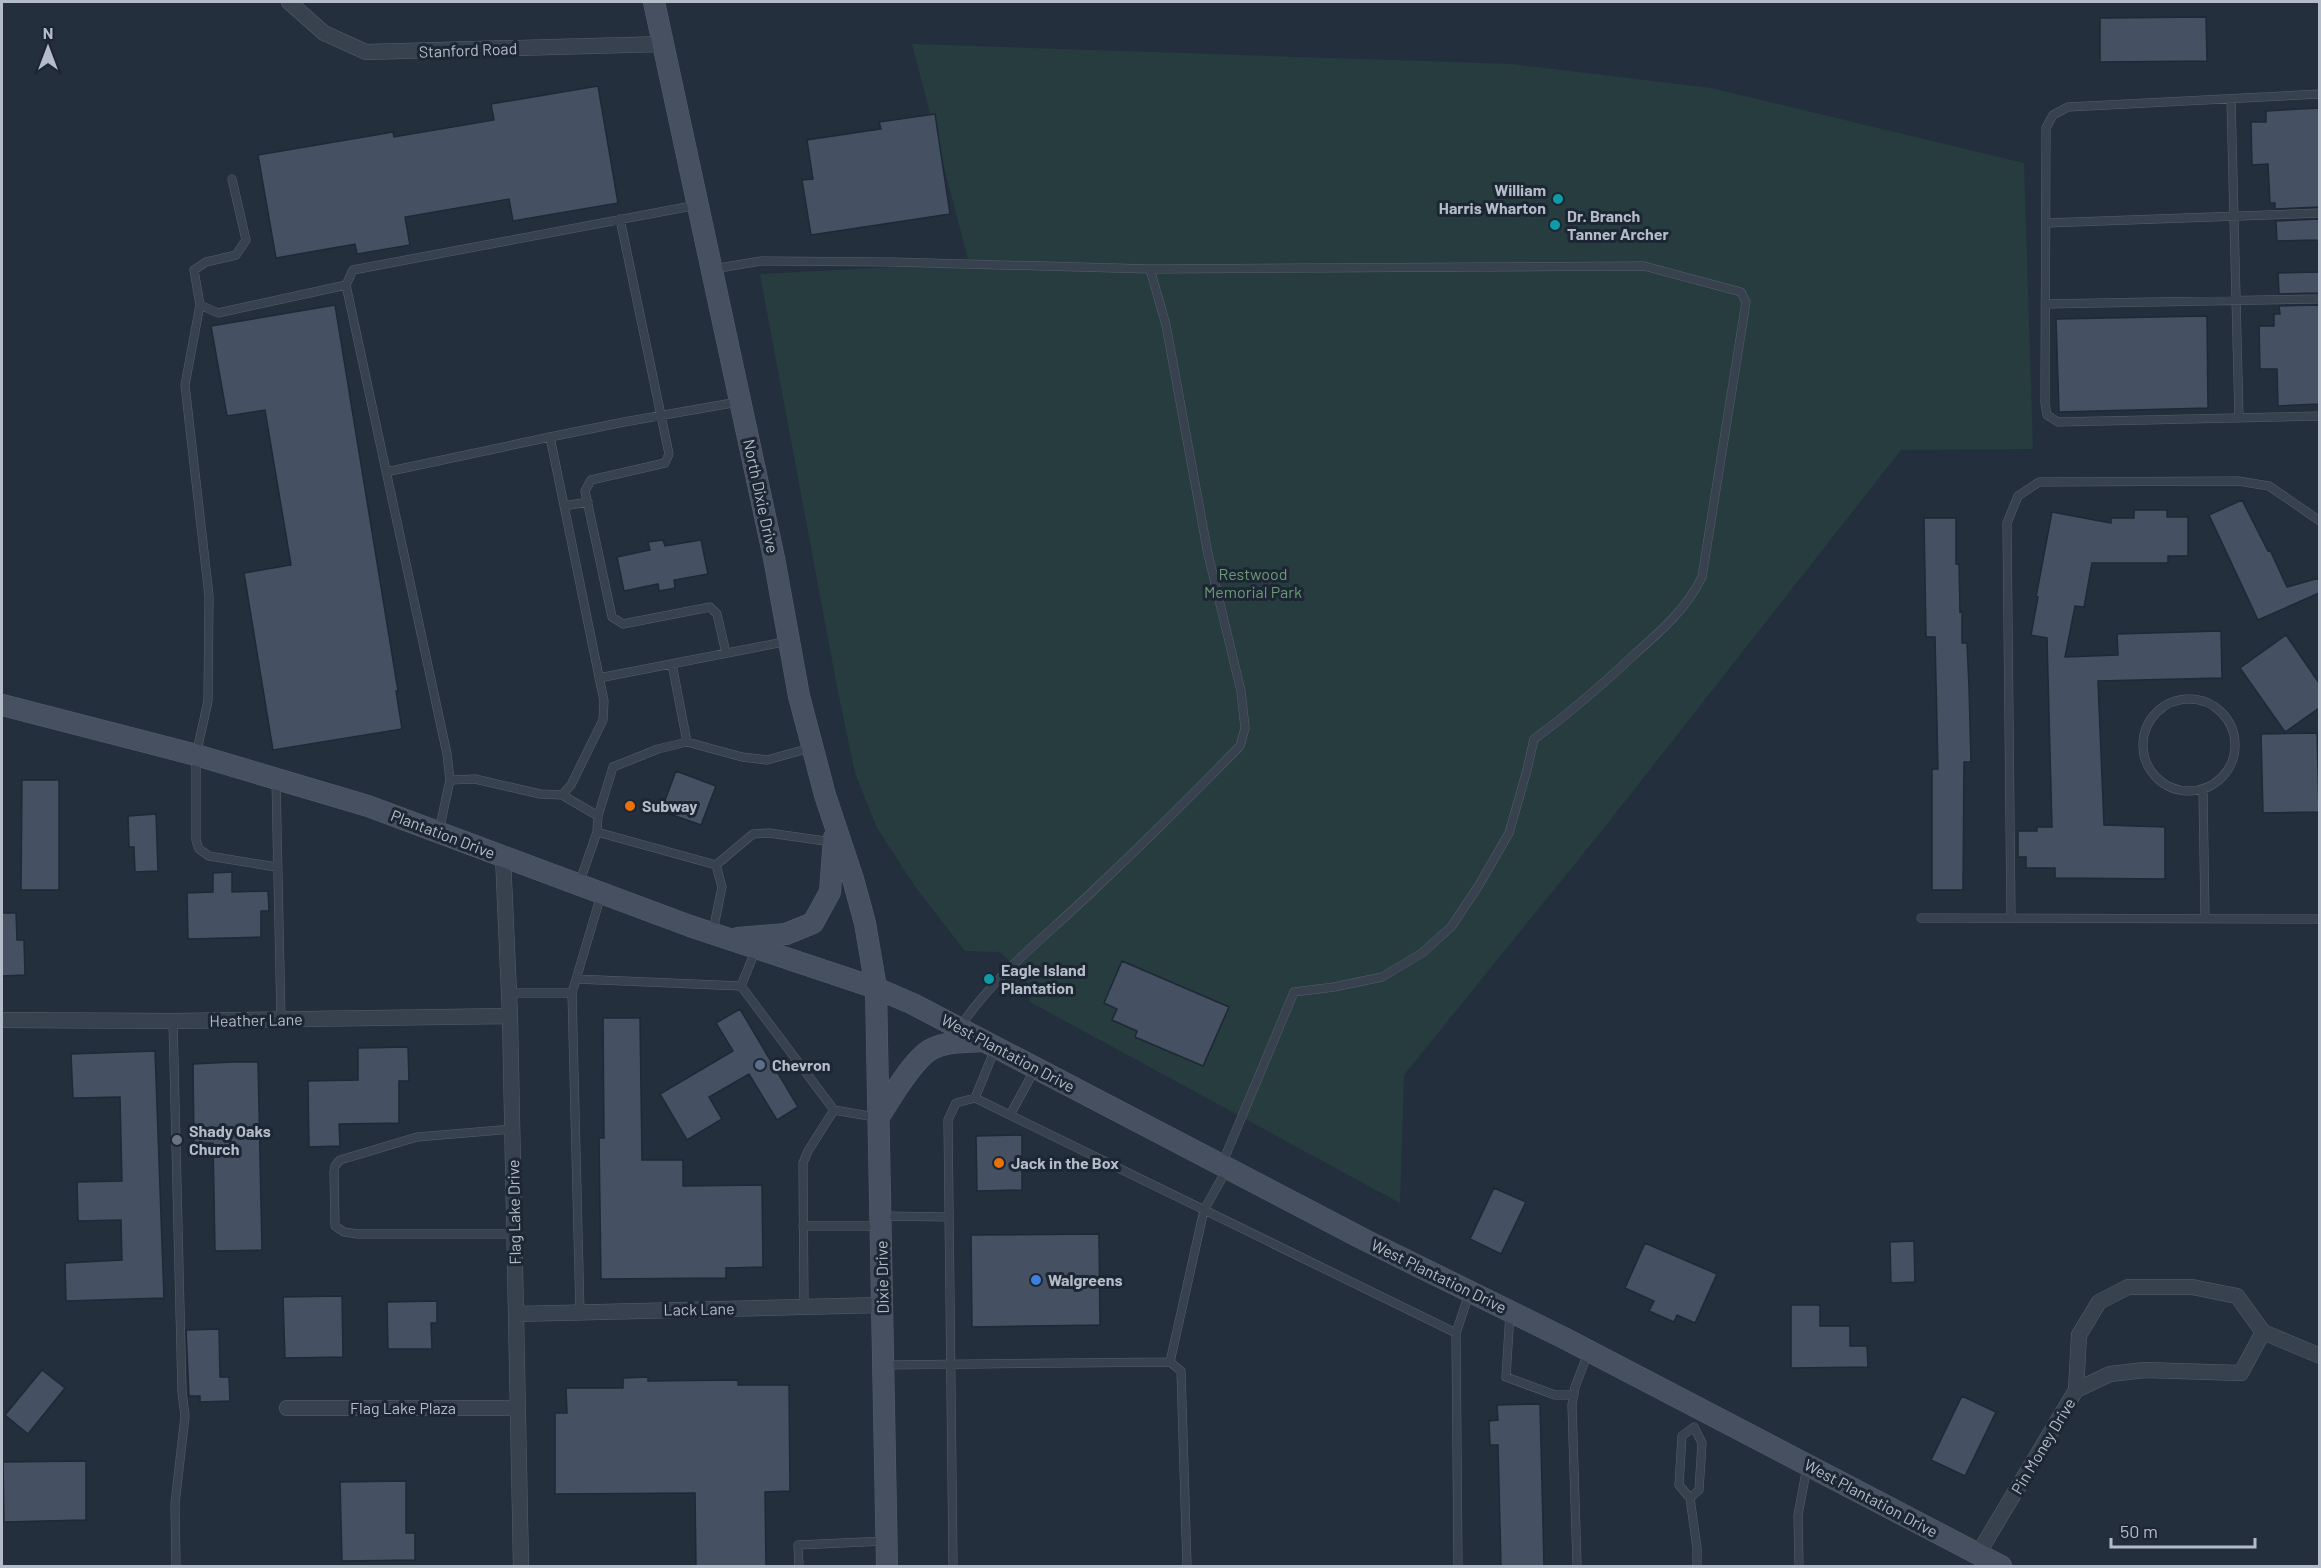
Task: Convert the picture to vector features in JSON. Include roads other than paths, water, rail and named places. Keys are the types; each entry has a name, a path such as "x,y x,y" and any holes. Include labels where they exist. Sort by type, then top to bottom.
{"main road":[{"name":"North Dixie Drive","path":"654,2 774,558 799,696 834,835 853,879 865,923 876,988"},
{"name":"Plantation Drive","path":"2,705 196,755 368,806 719,936 876,988"},
{"path":"719,936 786,934 813,923 830,892 834,835"},
{"name":"West Plantation Drive","path":"876,988 960,1028 1470,1292 1589,1351 1696,1417 1807,1465 2001,1566"},
{"name":"Dixie Drive","path":"876,988 887,1566"},
{"path":"879,1117 902,1080 929,1050 955,1042 990,1044"}],"street":[{"name":"Stanford Road","path":"289,2 324,33 366,52 663,44"},
{"name":"Flag Lake Drive","path":"504,857 513,1129 521,1566"},
{"name":"Heather Lane","path":"2,1020 173,1021 510,1016"},
{"path":"2076,1390 2079,1335 2098,1302 2128,1287 2192,1287 2237,1296 2263,1332 2319,1356"},
{"name":"Lack Lane","path":"516,1314 882,1305"},
{"name":"Pin Money Drive","path":"1978,1554 2076,1390 2110,1374 2145,1370 2241,1373 2263,1332"},
{"name":"Flag Lake Plaza","path":"287,1408 518,1408"}],"lane":[{"path":"2319,94 2068,107 2053,115 2046,128 2045,304 2045,403 2047,415 2058,422 2319,416"},
{"path":"2231,99 2239,418"},
{"path":"232,179 246,240 236,255 206,262 194,270 200,305 185,385 209,596 208,701 196,755 196,840 199,849 208,856 276,867"},
{"path":"438,832 450,780 447,754 346,285 353,270 699,205"},
{"path":"2046,223 2319,213"},
{"path":"620,219 669,454 665,464 591,480 585,491 612,617 622,624 710,607 717,614 726,653"},
{"path":"711,269 761,261 1150,269 1644,266 1741,292 1746,302 1702,577 1695,591 1668,624 1580,705 1534,739 1509,833 1451,927 1422,953 1382,976 1334,987 1294,992 1225,1166 1204,1210 1170,1362"},
{"path":"960,1028 974,1006 996,981 1096,888 1240,746 1245,728 1241,691 1208,554 1166,325 1150,269"},
{"path":"200,305 218,313 346,285"},
{"path":"2045,304 2319,299"},
{"path":"386,472 660,415 741,401"},
{"path":"550,438 604,701 603,720 572,785 562,795"},
{"path":"2011,918 2007,523 2018,496 2039,482 2238,481 2270,486 2319,521"},
{"path":"564,507 588,502"},
{"path":"599,678 789,641"},
{"path":"672,664 687,742"},
{"path":"2183,699 2198,700 2212,705 2224,714 2232,727 2234,750 2227,771 2217,782 2203,789 2188,791 2173,788 2159,780 2149,769 2143,747 2147,725 2156,712 2168,704 2183,699"},
{"path":"579,885 597,832 598,816 614,767 658,749 687,742 741,757 767,760 812,747"},
{"path":"276,779 276,867 281,1020"},
{"path":"450,780 475,779 540,794 562,795 598,816"},
{"path":"2203,789 2205,919"},
{"path":"597,832 716,865"},
{"path":"716,865 753,834 834,835"},
{"path":"716,865 722,887 719,936"},
{"path":"580,1312 572,993 601,893"},
{"path":"1921,918 2319,919"},
{"path":"741,986 756,949"},
{"path":"576,979 741,986"},
{"path":"741,986 834,1110 879,1117"},
{"path":"509,993 572,993"},
{"path":"173,1021 182,1392 185,1416 175,1504 176,1566"},
{"path":"975,1098 990,1044"},
{"path":"1010,1115 1035,1067"},
{"path":"953,1566 948,1120 956,1103 975,1098 1456,1333"},
{"path":"804,1307 803,1163 834,1110"},
{"path":"513,1129 417,1137 340,1160 334,1172 334,1219 335,1226 344,1232 358,1234 515,1234"},
{"path":"803,1226 949,1217"},
{"path":"1458,1566 1456,1333 1470,1292"},
{"path":"1510,1311 1506,1377 1555,1395 1574,1395"},
{"path":"1577,1565 1572,1405 1575,1387 1589,1351"},
{"path":"883,1365 1170,1362 1181,1371 1187,1566"},
{"path":"1690,1498 1699,1490 1702,1443 1696,1417"},
{"path":"1696,1417 1682,1436 1680,1485 1690,1498 1697,1566"},
{"path":"1799,1566 1798,1515 1807,1465"},
{"path":"799,1566 798,1545 886,1540"}],"place":[{"name":"William Harris Wharton","path":"1558,199"},
{"name":"Dr. Branch Tanner Archer","path":"1555,225"},
{"name":"Subway","path":"630,806"},
{"name":"Eagle Island Plantation","path":"989,979"},
{"name":"Chevron","path":"760,1065"},
{"name":"Shady Oaks Church","path":"177,1140"},
{"name":"Jack in the Box","path":"999,1163"},
{"name":"Walgreens","path":"1036,1280"}],"park label":[{"name":"Restwood Memorial Park","path":"1253,583"}]}
